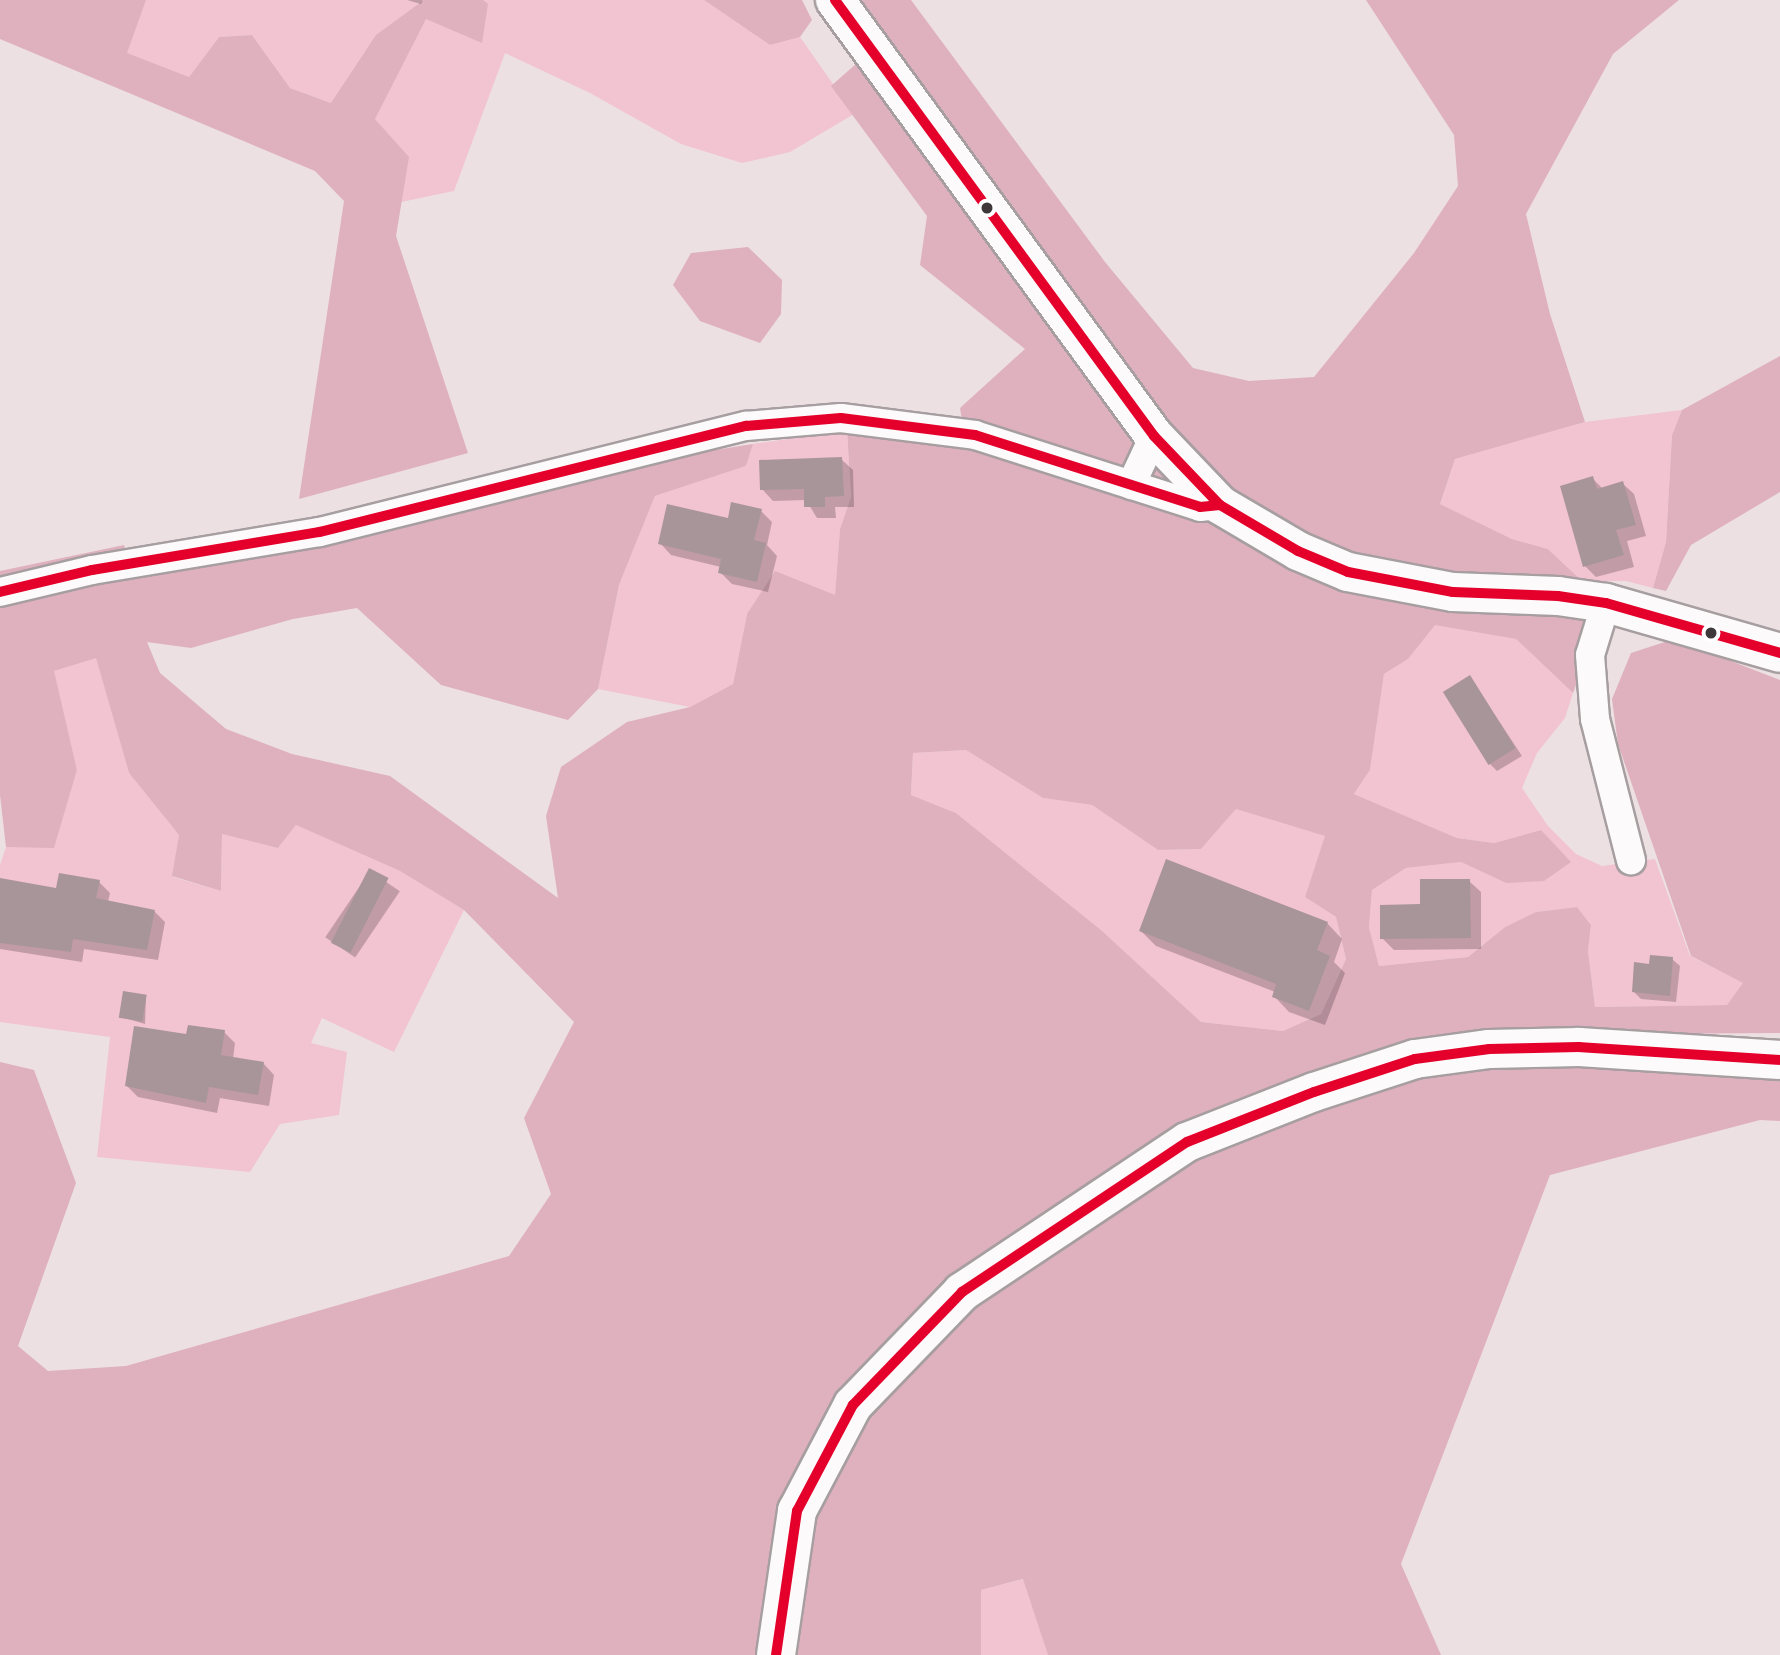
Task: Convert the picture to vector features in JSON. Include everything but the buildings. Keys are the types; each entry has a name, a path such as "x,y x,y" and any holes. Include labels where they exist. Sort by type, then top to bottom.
{"main road":[{"path":"835,0 1154,436 1220,506 1298,551 1348,572 1404,586 1606,603 1780,653"},
{"path":"776,1655 797,1511 853,1405 962,1292 1188,1142 1314,1092 1415,1059 1489,1049 1579,1047 1780,1060"}],"street":[{"path":"0,592 92,570 320,532 746,426 841,418 975,435 1200,507 1220,506"},
{"path":"1131,485 1154,436"},
{"path":"1606,603 1590,655 1595,719 1631,860"}],"shaded area":[{"path":"0,0 146,0 127,53 189,77 219,37 252,35 290,88 331,103 376,35 424,0 483,0 488,4 482,43 426,19 375,119 409,157 396,236 468,453 299,499 344,201 315,171 0,39"},
{"path":"146,0 704,0 770,45 800,37 854,114 790,152 742,163 681,144 590,93 505,53 454,191 401,202 408,157 375,119 290,88 252,35 219,37 189,77 126,53"},
{"path":"704,0 802,0 812,20 800,37 770,45"},
{"path":"857,0 911,0 1105,262 1193,368 1249,381 1314,377 1414,253 1458,186 1454,135 1366,0 1679,0 1613,54 1526,214 1550,314 1585,422 1455,459 1440,504 1512,539 1548,549 1582,581 1594,637 1573,693 1516,639 1435,625 1408,659 1384,674 1370,770 1354,794 1457,838 1494,843 1541,830 1571,862 1544,881 1506,883 1461,862 1406,868 1372,890 1369,927 1379,966 1468,957 1505,927 1536,912 1577,907 1591,925 1588,951 1595,1007 1727,1005 1743,983 1691,956 1618,744 1612,699 1631,653 1674,639 1780,680 1780,1033 1619,1034 1421,1070 1582,1058 1780,1080 1780,1121 1760,1120 1550,1175 1401,1564 1441,1655 1048,1655 1023,1579 981,1590 981,1655 0,1655 0,1062 34,1070 76,1183 18,1346 48,1371 126,1366 509,1256 551,1194 524,1118 574,1022 464,910 400,871 296,825 278,848 222,834 221,891 172,876 179,835 129,773 96,658 54,671 77,770 54,848 6,847 0,795 0,571 124,545 132,572 651,460 753,444 746,466 655,496 619,585 598,689 568,720 441,685 357,608 293,619 191,648 147,642 160,673 226,729 292,754 390,776 558,898 546,816 561,767 627,722 690,707 733,684 747,614 775,571 835,595 840,529 851,497 847,430 966,446 960,408 1025,349 920,265 927,216 831,86 883,40","holes":["966,750 1043,798 1092,805 1158,850 1201,849 1236,809 1325,836 1305,897 1336,917 1346,959 1321,1014 1283,1031 1201,1022 1101,930 956,813 911,795 913,753"]},
{"path":"748,247 782,280 781,314 760,343 700,321 673,285 691,253"},
{"path":"1780,356 1780,492 1691,545 1666,591 1653,588 1666,542 1672,435 1682,410"},
{"path":"1682,410 1672,435 1666,542 1653,588 1626,581 1582,581 1548,549 1512,539 1440,504 1455,459 1585,422"},
{"path":"847,430 851,497 840,529 835,596 747,614 733,684 690,707 598,689 619,585 655,496 746,466 753,444"},
{"path":"1435,624 1516,639 1573,693 1565,718 1537,753 1522,788 1548,826 1576,854 1602,866 1655,859 1690,956 1744,983 1727,1005 1595,1007 1588,951 1591,925 1577,907 1536,912 1505,927 1468,957 1379,966 1369,927 1372,890 1406,868 1461,862 1506,883 1541,830 1494,843 1457,838 1354,794 1370,770 1384,674 1408,659"},
{"path":"96,657 129,773 179,835 173,877 221,891 222,834 278,848 296,825 400,871 464,910 394,1052 322,1018 311,1043 347,1052 339,1115 280,1124 250,1172 97,1157 110,1037 0,1022 0,865 6,847 54,847 77,770 53,671"},
{"path":"966,750 1043,798 1092,805 1158,850 1201,849 1236,809 1326,836 1305,897 1336,917 1346,959 1321,1014 1283,1031 1201,1022 1101,930 956,813 911,795 913,753"},
{"path":"1024,1579 1048,1655 981,1655 981,1590"}],"transit line":[{"path":"835,0 1154,436 1220,505 1298,551 1348,572 1453,592 1558,596 1606,603 1780,653"},
{"path":"0,592 92,570 320,532 746,426 841,418 975,435 1200,507 1220,505"},
{"path":"776,1655 797,1511 853,1405 962,1292 1187,1142 1314,1092 1415,1059 1489,1049 1579,1047 1780,1060"}]}
